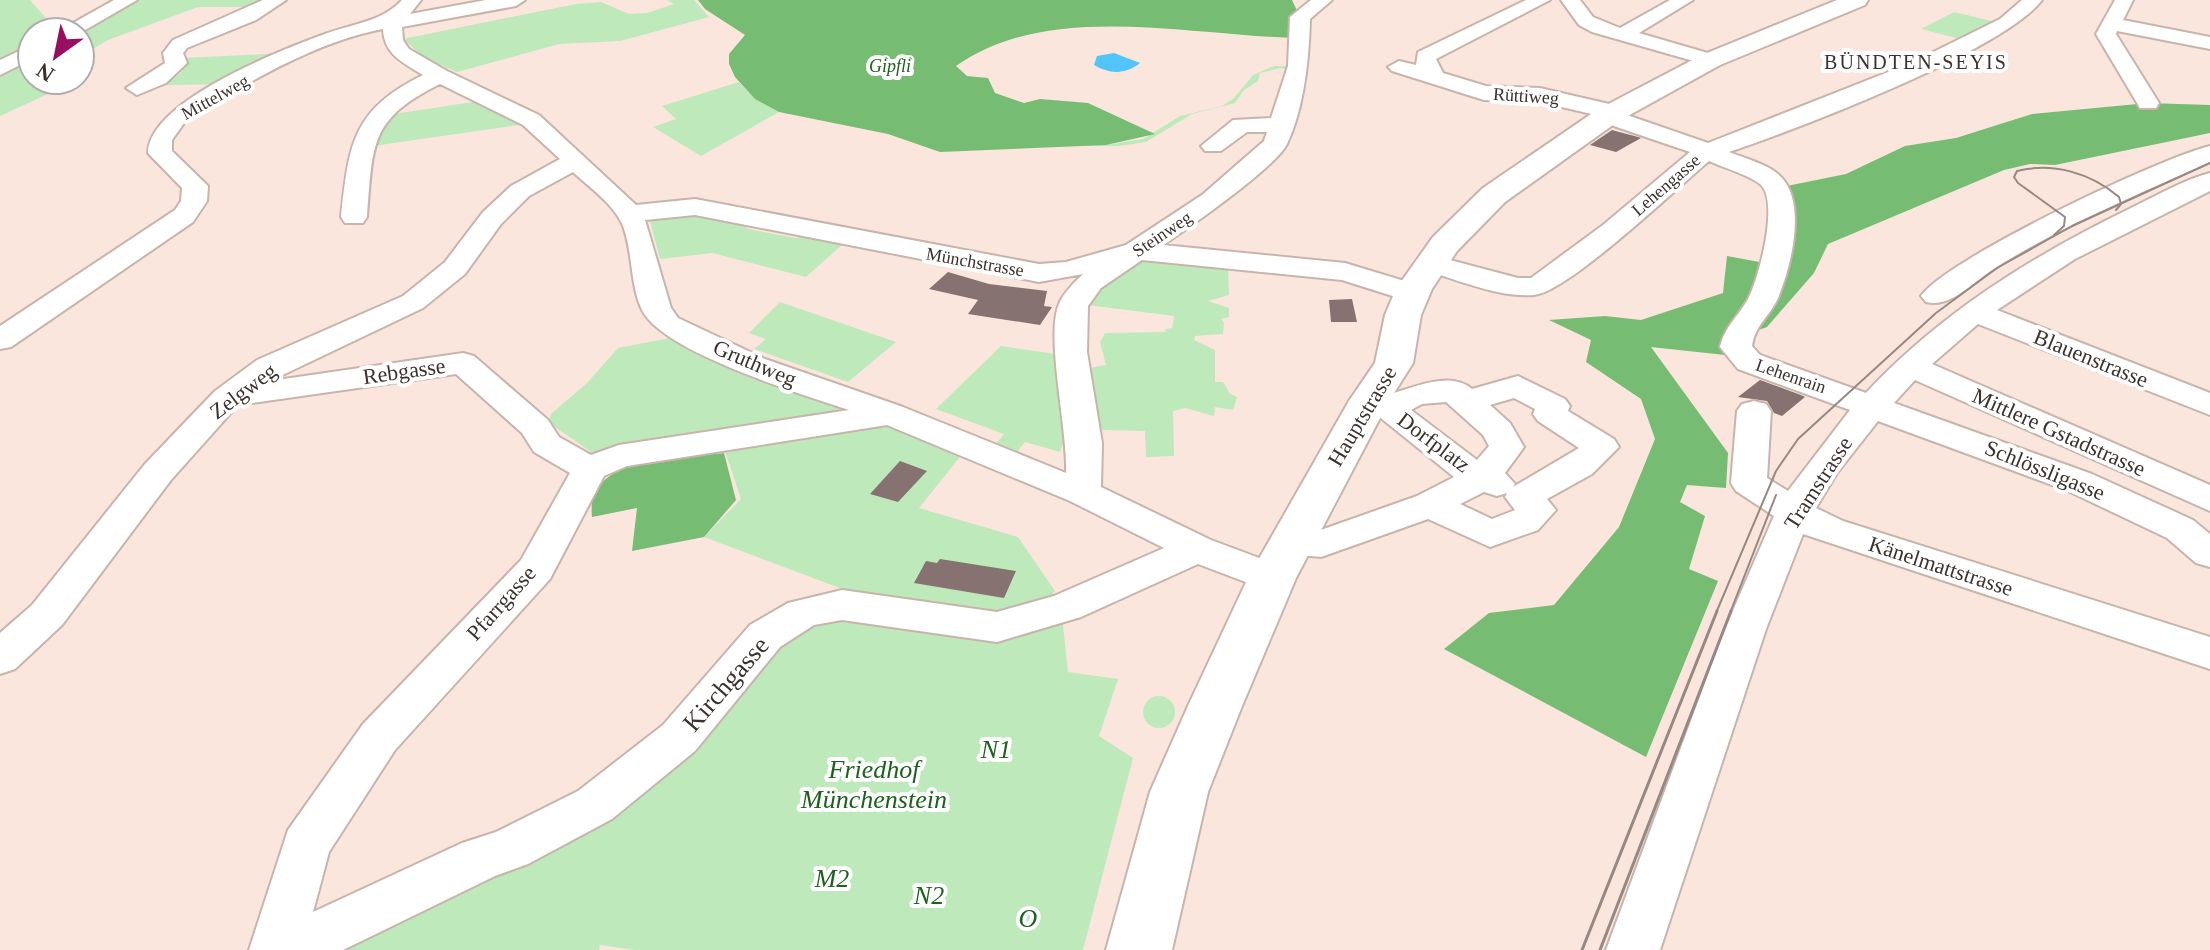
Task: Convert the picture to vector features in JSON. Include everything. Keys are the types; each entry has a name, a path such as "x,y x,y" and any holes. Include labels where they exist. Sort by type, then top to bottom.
{"main road":[{"name":"Hauptstrasse","path":"1139,950 1179,792 1282,561 1379,404 1399,354 1403,315 1422,276 1486,202 1610,114 1711,60 1857,0"}],"street":[{"path":"96,17 128,0"},
{"path":"137,88 164,77 174,67 177,63 173,53 180,44 259,12 277,0"},
{"path":"412,0 393,22 393,40 401,53 439,76 483,94 531,120 631,213"},
{"path":"393,22 516,0"},
{"name":"Steinweg","path":"1083,493 1085,443 1071,352 1073,305 1091,282 1227,186 1275,144 1298,66 1300,17 1323,0"},
{"path":"1620,36 1684,0"},
{"name":"Lehengasse","path":"1422,276 1517,287 1538,286 1613,231 1704,152 1761,133 1918,67 1997,28 2033,0"},
{"path":"2124,0 2106,34 2148,103"},
{"path":"1437,80 1427,70 1425,56 1535,3 1572,3 1586,21 1620,36 1711,60"},
{"name":"Mittelweg","path":"0,340 184,216 194,201 195,186 160,153 160,140 176,118 296,52 362,27 393,22"},
{"path":"2112,24 2210,43"},
{"name":"Rüttiweg","path":"1399,67 1484,93 1554,97 1610,114"},
{"path":"354,217 361,150 368,125 390,103 439,76"},
{"name":"Lehenrain","path":"1610,114 1768,178 1782,200 1781,234 1763,299 1739,331 1736,347 1749,362 1870,405"},
{"path":"1213,146 1241,125 1283,125"},
{"path":"1936,296 1981,265 2065,217 2210,153"},
{"name":"Zelgweg","path":"0,658 47,615 158,472 227,398 268,367 413,302 455,268 492,218 520,191 575,161"},
{"name":"Tramstrasse","path":"1633,950 1743,636 1794,512 1830,456 1870,405 1909,366 1973,311 2063,252 2210,181"},
{"name":"Münchstrasse","path":"631,213 695,207 1039,273 1067,270 1137,251 1345,272 1399,289 1422,276"},
{"name":"Gruthweg","path":"631,213 656,309 667,324 754,366 891,414 1083,493 1197,549 1282,561"},
{"name":"Blauenstrasse","path":"1973,311 2210,405"},
{"name":"Rebgasse","path":"227,398 463,363 536,427 546,444 590,469"},
{"name":"Mittlere Gstadstrasse","path":"1909,366 2210,499"},
{"path":"1282,561 1430,505 1483,477 1507,447 1506,438 1468,401 1518,386 1553,406 1550,414 1602,447 1579,466 1523,497 1537,510 1525,521 1490,534 1430,505"},
{"name":"Dorfplatz","path":"1379,404 1414,395 1454,391 1468,401"},
{"name":"Dorfplatz","path":"1379,404 1456,464 1523,497"},
{"name":"Schlössligasse","path":"1870,405 2079,482 2180,529 2210,554"},
{"name":"Känelmattstrasse","path":"1754,411 1747,478 1756,488 1794,512 1830,530 2210,653"},
{"path":"590,469 619,456 891,414"},
{"name":"Pfarrgasse","path":"276,950 306,845 379,737 536,569 590,469"},
{"name":"Kirchgasse","path":"288,950 480,859 510,849 595,805 679,738 765,636 803,613 842,605 997,627 1067,607 1197,549"}],"green space":[{"path":"0,0 30,0 44,16 16,16 16,58 0,66"},
{"path":"132,0 271,0 264,7 198,7 96,47 96,22"},
{"path":"667,0 694,0 709,17 620,41 559,44 457,72 425,58 403,39 576,4 601,2 629,14 647,13 674,4"},
{"name":"Gipfli","path":"698,0 1292,0 1300,17 1299,38 1122,26 1033,34 993,46 956,66 967,76 988,78 995,93 1024,103 1040,99 1088,103 1155,134 1106,145 940,152 888,134 779,112 755,99 735,77 729,64 729,54 745,35 705,9"},
{"path":"1954,12 1996,22 1964,40 1921,29"},
{"path":"284,53 233,84 165,85 182,72 183,58"},
{"path":"16,62 16,96 43,96 0,116 0,72"},
{"path":"1274,66 1298,66 1296,72 1281,68 1260,73 1258,81 1244,90 1235,103 1192,114 1146,142 1119,146 1031,146 1106,145 1143,139 1180,116 1222,106 1234,98 1253,75"},
{"path":"739,82 755,99 779,112 701,156 653,127 676,119 662,106"},
{"path":"486,100 519,125 373,146 387,115"},
{"path":"2148,103 2210,105 2210,133 2055,165 2030,164 2004,170 1828,244 1814,273 1767,327 1756,331 1777,188 1846,174 1905,146 1956,138 2032,114"},
{"path":"698,213 739,222 748,229 796,238 809,235 842,245 806,277 712,253 660,259 650,221"},
{"path":"1727,256 1765,263 1759,285 1721,340 1725,355 1651,347 1728,453 1726,488 1687,485 1680,502 1705,516 1689,569 1718,581 1646,757 1444,649 1489,613 1554,605 1619,527 1655,439 1641,399 1586,362 1591,340 1549,320 1605,316 1641,320 1723,293"},
{"path":"1137,258 1228,266 1229,295 1208,301 1229,308 1229,317 1221,319 1224,323 1223,334 1195,336 1194,340 1215,350 1215,382 1223,382 1230,394 1237,397 1233,410 1215,407 1214,416 1185,408 1173,411 1174,456 1146,457 1145,431 1103,430 1094,413 1090,368 1106,365 1100,342 1105,333 1165,332 1172,328 1174,316 1088,305 1092,292"},
{"path":"780,302 896,342 848,382 754,349 766,339 749,333"},
{"path":"675,337 851,411 594,454 548,422 551,414 587,383 618,348"},
{"path":"1001,346 1062,355 1072,415 1060,452 1025,442 1017,452 996,444 1004,434 936,409"},
{"path":"891,423 963,453 919,508 1018,537 1055,591 1047,601 1018,616 861,596 704,537 741,499 724,448"},
{"path":"724,453 736,500 704,537 632,551 637,508 592,517 594,496 604,481 620,470 662,459"},
{"name":"Friedhof Münchenstein","path":"844,612 1062,616 1068,672 1118,679 1099,736 1133,758 1083,950 635,950 600,945 599,950 333,950 504,870 779,640"},
{"path":"1159,696 1171,700 1175,712 1171,724 1159,728 1147,724 1143,712 1147,700"}],"water":[{"path":"1114,53 1140,63 1129,70 1117,72 1094,65 1097,56"}],"building":[{"path":"1612,130 1641,138 1616,152 1590,145"},
{"path":"948,272 989,284 1047,291 1044,306 1052,307 1040,325 968,314 978,300 929,289"},
{"path":"1352,299 1357,322 1331,322 1329,300"},
{"path":"1760,380 1805,397 1782,416 1774,413 1767,401 1738,397"},
{"path":"900,461 927,471 898,502 870,494"},
{"path":"940,559 1016,571 1004,598 914,583 926,561 937,563"}],"tram line":[{"path":"2121,204 2210,163"},
{"path":"2054,235 2064,226 2065,217 2018,183 2014,177 2017,171 2058,169 2084,176 2119,197 2121,204"},
{"path":"1716,613 1776,471 1798,439 1936,313 1997,268 2072,226 2121,204"},
{"path":"2116,210 2121,204"},
{"path":"1730,613 1776,495"},
{"path":"1582,950 1717,611"},
{"path":"1600,950 1731,611"}],"district":[{"name":"BÜNDTEN-SEYIS","path":"1916,62"}],"park label":[{"name":"N1","path":"996,749"},
{"name":"M2","path":"832,878"},
{"name":"N2","path":"929,895"},
{"name":"O","path":"1028,918"}]}
